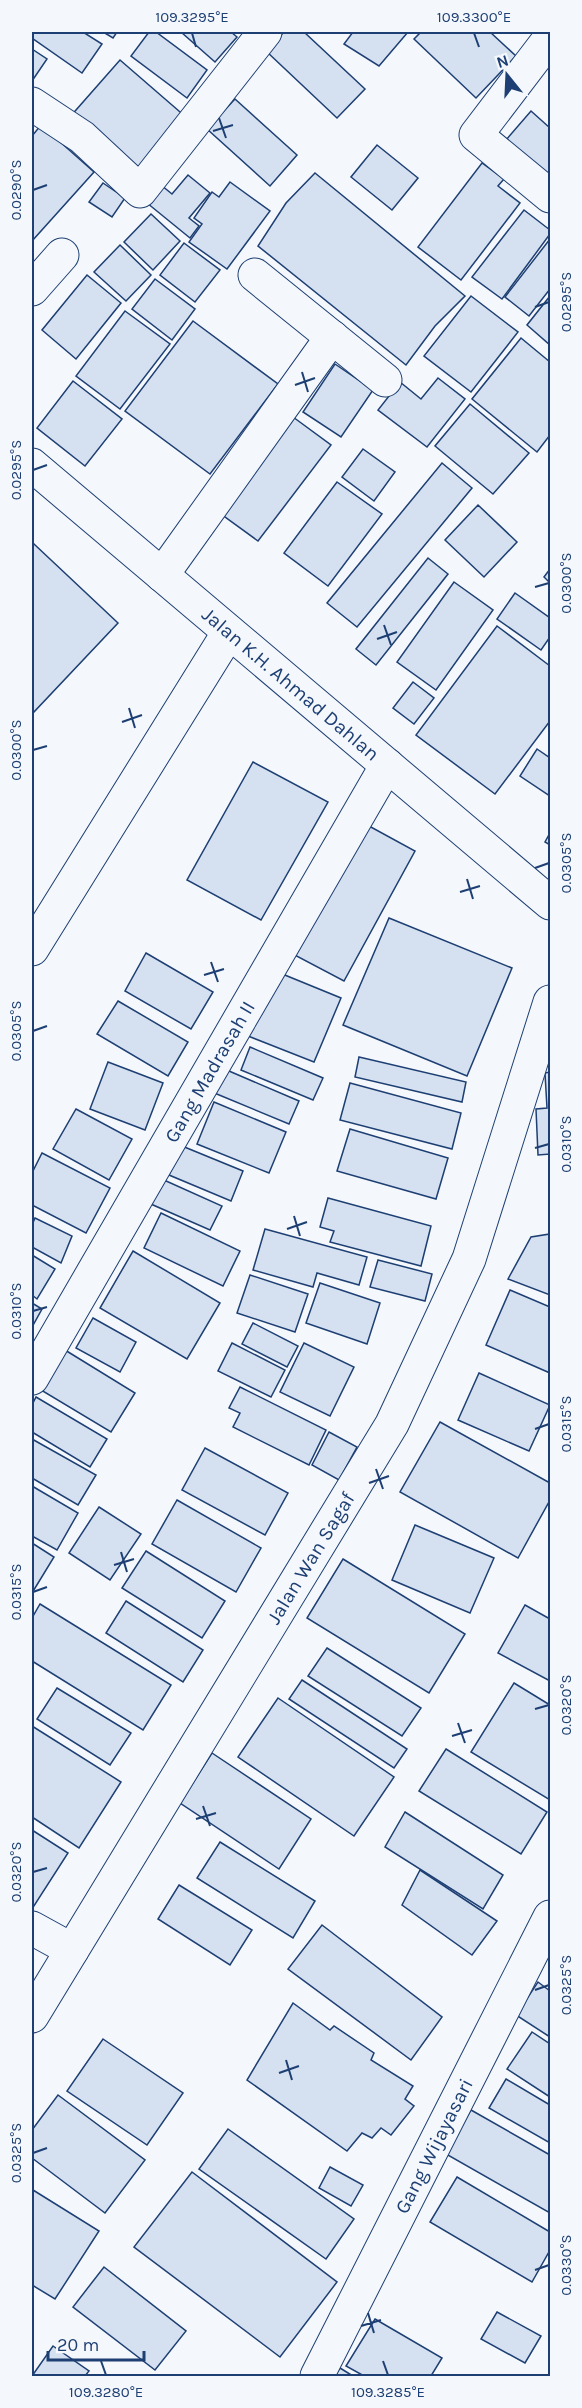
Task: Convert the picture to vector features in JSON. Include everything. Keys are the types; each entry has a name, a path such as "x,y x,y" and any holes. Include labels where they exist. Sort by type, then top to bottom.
{"street":[{"path":"32,104 82,137 140,191 265,32"},
{"path":"550,39 476,135 550,196"},
{"path":"32,289 62,255"},
{"path":"255,274 385,380"},
{"path":"162,575 332,337"},
{"name":"Jalan K.H. Ahmad Dahlan","path":"32,465 550,903"},
{"path":"32,949 230,632"},
{"name":"Gang Madrasah II","path":"32,1378 387,765"},
{"name":"Jalan Wan Sagaf","path":"32,2016 392,1424 469,1259 550,1002"},
{"name":"Gang Wijayasari","path":"317,2376 550,1917"},
{"path":"32,1928 72,1950"}],"building":[{"path":"32,32 83,32 102,44 82,73 32,38"},
{"path":"103,32 117,32 113,38"},
{"path":"149,32 156,32 207,70 187,98 131,56"},
{"path":"181,32 231,32 237,37 215,62"},
{"path":"284,32 304,32 365,89 337,118 266,51"},
{"path":"353,32 408,32 379,66 344,44"},
{"path":"421,32 490,32 516,56 476,98 414,39"},
{"path":"32,49 47,59 32,81"},
{"path":"120,60 187,118 135,176 69,118"},
{"path":"235,99 297,155 270,186 207,129"},
{"path":"531,111 550,128 550,192 500,147"},
{"path":"41,125 94,172 32,241 32,136"},
{"path":"377,145 418,178 392,210 351,177"},
{"path":"482,163 504,179 498,186 520,203 461,280 418,247"},
{"path":"315,173 465,296 435,326 406,365 258,246 286,203"},
{"path":"188,175 210,193 189,218 199,226 190,238 147,203 161,185 172,194"},
{"path":"230,182 270,211 227,269 189,242 202,224 194,218 212,192 219,197"},
{"path":"103,183 125,198 112,217 89,202"},
{"path":"524,210 550,230 550,234 502,299 472,277"},
{"path":"151,214 180,241 153,270 124,242"},
{"path":"550,239 550,289 529,316 505,297"},
{"path":"184,243 220,270 195,302 160,275"},
{"path":"120,245 151,275 126,301 94,272"},
{"path":"87,275 121,303 76,359 42,330"},
{"path":"155,279 195,309 172,340 132,309"},
{"path":"471,296 518,332 471,392 424,356"},
{"path":"550,296 550,345 527,325"},
{"path":"125,311 170,344 120,409 76,376"},
{"path":"193,321 278,384 210,474 125,411"},
{"path":"521,338 550,362 550,435 537,452 472,399"},
{"path":"335,364 373,390 341,437 303,412"},
{"path":"438,378 465,399 427,447 378,410 400,382 421,399"},
{"path":"73,381 122,419 85,466 37,428"},
{"path":"470,404 529,453 493,494 435,446"},
{"path":"293,417 331,445 258,541 221,514"},
{"path":"363,449 395,472 374,501 342,477"},
{"path":"442,463 472,488 357,627 327,603"},
{"path":"337,482 382,514 328,586 284,553"},
{"path":"478,505 517,542 484,577 445,540"},
{"path":"34,544 118,623 32,714 32,547"},
{"path":"428,558 448,574 376,665 356,649"},
{"path":"550,569 550,583 544,577"},
{"path":"454,582 493,610 436,690 397,662"},
{"path":"515,593 550,618 550,637 541,650 497,619"},
{"path":"497,626 550,666 550,721 495,794 416,735"},
{"path":"413,682 434,698 414,724 393,708"},
{"path":"537,749 550,758 550,796 520,776"},
{"path":"253,762 328,802 261,920 187,880"},
{"path":"358,820 415,851 344,981 287,951"},
{"path":"550,833 550,845 545,842"},
{"path":"389,918 512,968 467,1076 343,1025"},
{"path":"146,953 213,992 191,1029 125,991"},
{"path":"275,971 341,998 314,1062 248,1036"},
{"path":"118,1001 188,1042 168,1076 97,1034"},
{"path":"250,1047 323,1078 313,1100 241,1070"},
{"path":"359,1057 466,1082 462,1102 355,1077"},
{"path":"108,1062 163,1083 145,1130 90,1109"},
{"path":"222,1068 299,1101 289,1124 212,1092"},
{"path":"550,1072 550,1154 538,1155 536,1109 547,1108 545,1073"},
{"path":"350,1083 461,1113 452,1149 340,1120"},
{"path":"214,1102 286,1132 269,1173 197,1144"},
{"path":"76,1109 132,1139 109,1180 53,1149"},
{"path":"350,1129 448,1158 436,1199 337,1171"},
{"path":"182,1146 243,1171 231,1201 169,1175"},
{"path":"42,1153 110,1188 86,1233 32,1205 32,1173"},
{"path":"155,1176 222,1206 210,1230 144,1201"},
{"path":"328,1198 431,1226 421,1266 330,1242 334,1231 320,1227"},
{"path":"161,1213 240,1251 223,1286 144,1248"},
{"path":"35,1218 72,1236 61,1263 32,1247 32,1225"},
{"path":"265,1229 367,1257 359,1285 317,1273 313,1287 253,1270"},
{"path":"550,1234 550,1295 508,1279 531,1237"},
{"path":"133,1251 220,1303 187,1359 100,1308"},
{"path":"32,1255 55,1269 37,1299 32,1295"},
{"path":"378,1260 432,1274 425,1301 370,1287"},
{"path":"250,1275 308,1294 295,1332 237,1313"},
{"path":"320,1283 380,1303 367,1344 306,1323"},
{"path":"510,1290 550,1307 550,1373 486,1345"},
{"path":"32,1303 42,1309 32,1327"},
{"path":"93,1318 136,1342 120,1372 76,1348"},
{"path":"253,1323 298,1346 287,1367 242,1344"},
{"path":"232,1343 285,1370 271,1397 218,1371"},
{"path":"304,1343 354,1367 330,1416 280,1392"},
{"path":"65,1350 135,1393 111,1432 41,1390"},
{"path":"479,1373 550,1405 529,1451 458,1420"},
{"path":"240,1387 326,1430 309,1465 233,1427 240,1413 229,1408"},
{"path":"36,1397 107,1439 90,1467 32,1432 32,1405"},
{"path":"440,1422 550,1483 550,1500 518,1558 400,1492"},
{"path":"329,1432 357,1447 339,1480 312,1465"},
{"path":"32,1439 96,1475 78,1505 32,1478"},
{"path":"205,1448 288,1493 265,1535 182,1490"},
{"path":"32,1486 78,1513 57,1550 32,1536"},
{"path":"177,1500 261,1548 236,1592 152,1544"},
{"path":"99,1507 141,1534 110,1580 69,1553"},
{"path":"415,1525 494,1558 470,1613 392,1580"},
{"path":"32,1543 54,1557 32,1593"},
{"path":"146,1551 225,1601 202,1638 122,1588"},
{"path":"343,1559 465,1634 429,1693 307,1618"},
{"path":"126,1601 203,1650 183,1682 106,1633"},
{"path":"40,1604 171,1685 143,1730 32,1661 32,1618"},
{"path":"525,1605 550,1619 550,1681 498,1653"},
{"path":"327,1648 421,1708 402,1736 308,1676"},
{"path":"302,1680 407,1749 394,1768 289,1699"},
{"path":"514,1683 550,1705 550,1800 471,1752"},
{"path":"57,1688 131,1733 110,1765 37,1719"},
{"path":"278,1698 394,1777 354,1836 238,1757"},
{"path":"32,1726 121,1782 79,1848 32,1817"},
{"path":"446,1749 547,1812 521,1854 419,1791"},
{"path":"212,1753 311,1819 279,1869 180,1803"},
{"path":"405,1812 503,1875 483,1909 385,1847"},
{"path":"32,1830 68,1853 32,1909"},
{"path":"220,1842 315,1901 293,1938 197,1878"},
{"path":"420,1870 497,1921 472,1955 402,1905"},
{"path":"179,1885 252,1930 230,1965 158,1919"},
{"path":"322,1925 442,2017 411,2060 288,1969"},
{"path":"538,1982 550,1991 550,2037 516,2015"},
{"path":"293,2003 330,2030 334,2026 374,2053 371,2060 413,2086 405,2099 414,2106 391,2135 381,2128 372,2138 362,2133 347,2151 247,2080"},
{"path":"532,2032 550,2044 550,2097 507,2069"},
{"path":"103,2039 183,2093 147,2145 67,2091"},
{"path":"506,2079 550,2105 550,2143 489,2108"},
{"path":"58,2095 145,2160 105,2213 32,2158 32,2130"},
{"path":"471,2110 550,2155 550,2213 446,2154"},
{"path":"228,2129 354,2219 326,2259 199,2169"},
{"path":"330,2167 363,2185 351,2206 319,2188"},
{"path":"192,2172 337,2282 280,2357 134,2247"},
{"path":"457,2177 550,2232 550,2250 532,2282 430,2222"},
{"path":"33,2190 99,2231 55,2299 32,2285"},
{"path":"104,2267 186,2331 155,2370 73,2307"},
{"path":"497,2312 541,2336 525,2363 481,2339"},
{"path":"375,2319 442,2358 431,2376 364,2376 346,2366"},
{"path":"53,2346 89,2371 85,2376 32,2376"},
{"path":"340,2368 353,2376 334,2376"}]}
